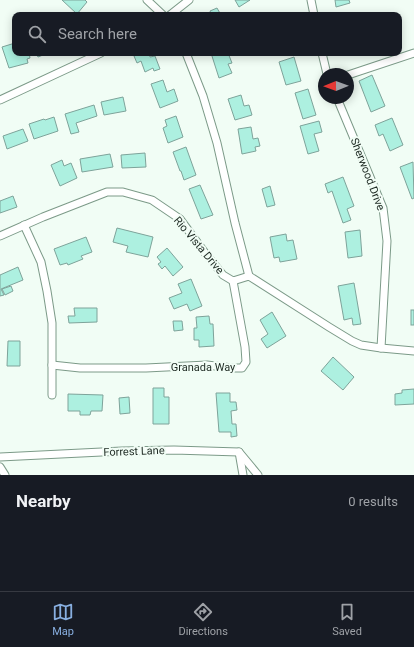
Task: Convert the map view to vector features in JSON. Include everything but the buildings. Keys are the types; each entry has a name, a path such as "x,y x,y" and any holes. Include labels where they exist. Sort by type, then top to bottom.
{"street":[{"path":"147,0 160,12"},
{"path":"174,12 190,0"},
{"path":"311,0 313,12"},
{"path":"354,73 414,53"},
{"path":"0,100 95,56"},
{"path":"187,56 203,96 215,136 234,223 249,276 352,341 362,345 414,351"},
{"path":"323,56 326,68"},
{"name":"Sherwood Drive","path":"340,104 383,208 387,241 381,348"},
{"name":"Rio Vista Drive","path":"0,236 107,192 123,192 152,200 180,219 223,275 233,281 249,276"},
{"path":"24,225 41,262 47,291 52,323 52,395"},
{"name":"Granada Way","path":"52,365 95,368 146,368 207,365 242,368 246,362 245,347 233,281"},
{"name":"Forrest Lane","path":"0,457 174,450 239,452"},
{"path":"239,452 243,475"},
{"path":"239,452 258,475"},
{"path":"0,467 5,475"}]}
